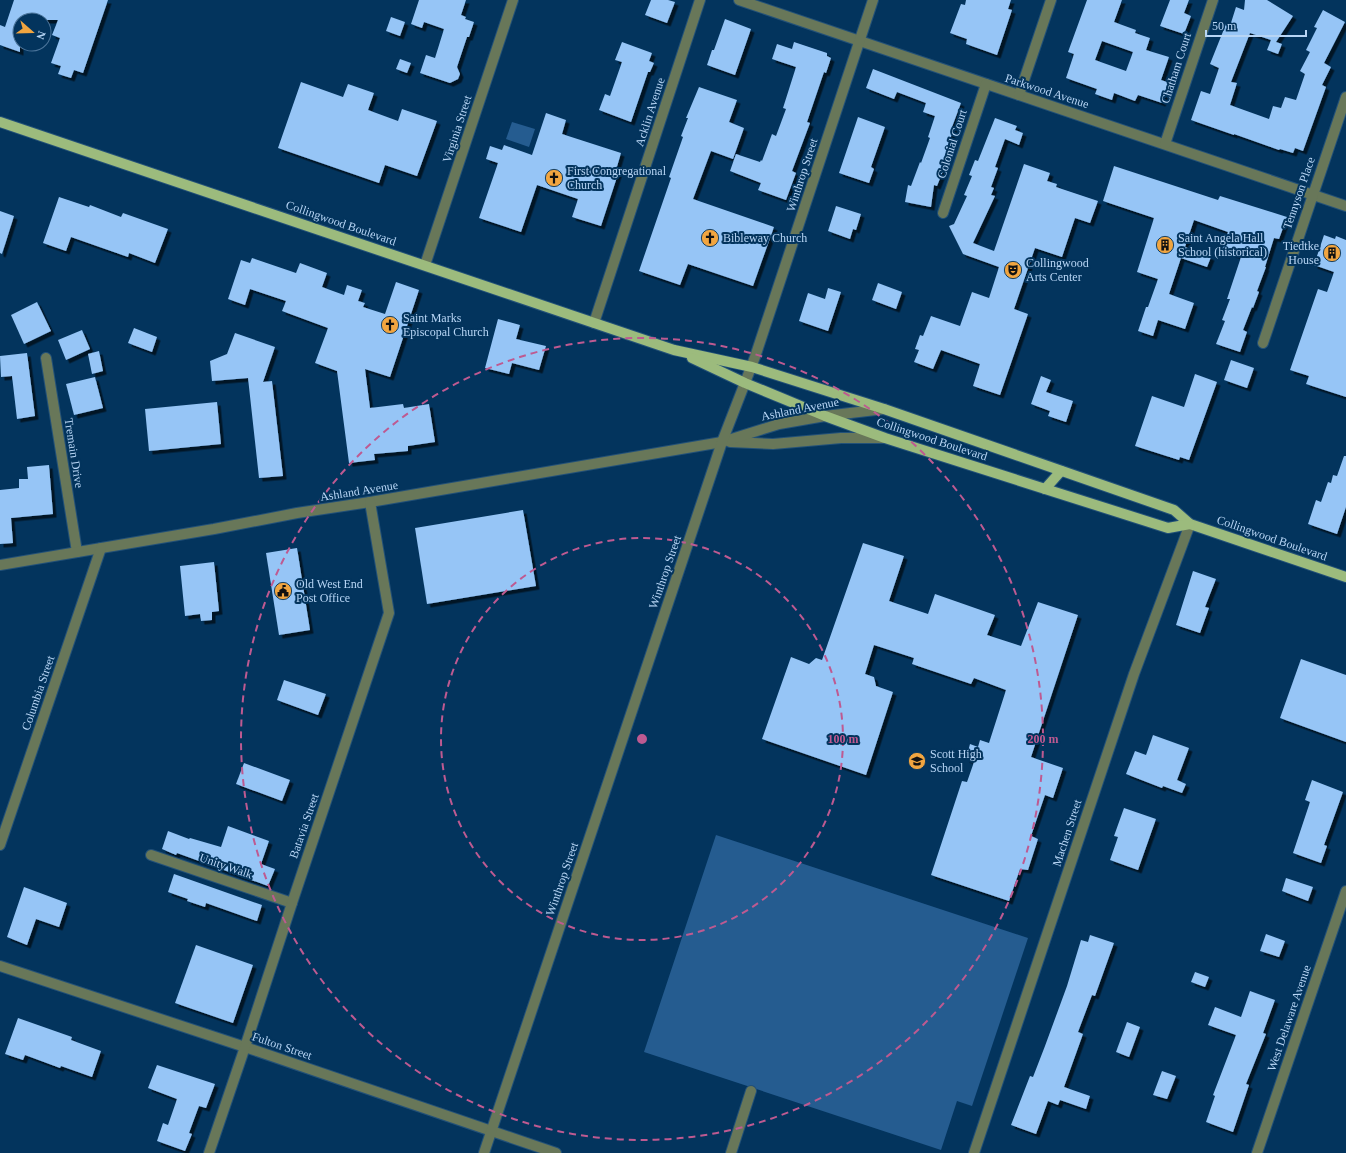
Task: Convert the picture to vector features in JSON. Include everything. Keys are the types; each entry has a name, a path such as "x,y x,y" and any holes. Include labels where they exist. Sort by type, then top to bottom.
{"main road":[{"name":"Collingwood Boulevard","path":"0,122 674,350 745,383 825,416 885,438 1168,528 1190,524"},
{"name":"Collingwood Boulevard","path":"674,350 752,367 884,409 1174,510 1190,524 1346,577"},
{"path":"1045,489 1061,471"}],"street":[{"name":"Virginia Street","path":"425,265 513,0"},
{"name":"Acklin Avenue","path":"594,323 700,0"},
{"name":"Parkwood Avenue","path":"740,0 1346,206"},
{"name":"Winthrop Street","path":"484,1153 722,442 752,367 873,0"},
{"path":"1019,95 1051,0"},
{"name":"Chatham Court","path":"1165,144 1213,0"},
{"name":"Colonial Court","path":"943,213 986,84"},
{"name":"Tennyson Place","path":"1263,343 1312,194 1346,97"},
{"name":"Tremain Drive","path":"46,358 78,552"},
{"name":"Ashland Avenue","path":"0,565 297,513 722,442 779,424 825,416 884,409"},
{"name":"Ashland Avenue","path":"722,442 773,444 841,438 885,438"},
{"name":"Batavia Street","path":"209,1153 389,613 370,502"},
{"name":"Machen Street","path":"974,1153 1131,682 1190,524"},
{"name":"Columbia Street","path":"0,845 101,548"},
{"name":"Unity Walk","path":"151,855 292,902"},
{"name":"West Delaware Avenue","path":"1257,1153 1346,891"},
{"name":"Fulton Street","path":"0,966 245,1047 556,1153"},
{"path":"730,1153 751,1091"}],"shaded area":[{"path":"512,122 535,129 529,147 506,139"},
{"path":"716,835 1028,938 972,1106 957,1101 941,1150 644,1052"}],"building":[{"path":"14,0 108,0 83,73 74,70 71,78 58,74 61,66 51,63 60,38 52,35 58,20 52,20 52,12 12,12 12,49 0,45 0,25 5,27"},
{"path":"419,0 466,0 461,15 466,17 465,19 474,22 469,37 467,37 457,67 460,74 458,79 450,83 420,73 426,55 435,58 444,29 424,22 422,28 411,24"},
{"path":"651,0 668,0 675,2 667,23 645,15"},
{"path":"966,0 1011,0 1008,9 1012,10 997,55 966,44 967,39 950,33 961,4 965,5"},
{"path":"1087,0 1122,0 1114,22 1136,30 1135,33 1150,38 1146,50 1169,57 1161,80 1170,83 1162,103 1138,95 1135,101 1114,93 1112,100 1095,94 1097,89 1066,78 1074,54 1068,52","holes":["1102,41 1133,52 1126,71 1095,60"]},
{"path":"1170,0 1189,0 1184,13 1191,16 1184,34 1160,26"},
{"path":"1245,0 1267,0 1293,16 1276,42 1282,44 1278,54 1267,50 1271,40 1250,33 1231,82 1237,83 1230,105 1269,119 1273,106 1281,108 1285,97 1296,100 1305,74 1300,71 1310,52 1306,50 1317,28 1314,27 1323,10 1345,22 1324,63 1331,67 1322,85 1326,87 1303,151 1295,148 1293,153 1279,150 1191,120 1201,91 1210,94 1219,68 1210,64 1226,24 1230,26 1236,7 1244,10"},
{"path":"391,17 405,22 400,36 386,31"},
{"path":"725,19 751,29 735,75 707,65"},
{"path":"622,42 652,53 649,61 654,63 650,72 648,72 631,122 599,110 605,94 610,96 622,62 615,60"},
{"path":"794,42 827,53 827,56 831,58 826,73 824,72 807,122 810,123 792,171 796,173 786,200 758,190 761,183 730,171 736,154 760,162 761,160 762,161 772,134 776,136 786,109 783,108 796,67 772,59 777,44 792,49"},
{"path":"400,59 411,63 407,73 396,69"},
{"path":"873,69 961,103 952,127 954,128 947,148 949,149 941,170 943,171 937,186 934,185 931,207 905,202 908,185 911,186 920,162 921,163 930,138 928,137 935,116 923,112 926,103 897,92 894,99 866,88"},
{"path":"301,82 343,97 348,84 374,93 368,110 398,121 402,109 437,121 417,176 385,165 379,183 278,148"},
{"name":"Bibleway Church","path":"699,87 737,100 729,122 744,128 733,159 711,151 693,199 774,227 753,286 688,264 680,285 639,271 671,178 669,177 683,137 681,136 688,118 686,118"},
{"name":"First Congregational Church","path":"546,113 566,120 562,134 621,153 616,170 619,171 601,226 572,217 578,199 537,185 521,232 479,218 498,163 486,159 490,146 502,150 504,145 532,155"},
{"path":"858,117 885,127 871,167 874,169 869,183 839,173"},
{"path":"995,118 1017,126 1015,130 1023,133 1019,145 1005,139 995,167 998,168 991,187 994,188 991,195 995,196 973,243 994,251 1024,164 1050,173 1047,181 1057,184 1056,187 1098,201 1090,223 1075,218 1062,257 1035,248 1014,309 1028,314 1000,395 973,386 980,364 941,350 933,369 914,362 919,350 915,349 920,335 923,336 931,316 960,326 972,292 989,298 999,267 963,254 949,226 954,224 967,196 964,195 972,176 969,175 975,160 978,161"},
{"path":"1114,166 1218,200 1220,196 1287,217 1279,239 1274,238 1266,267 1257,291 1259,292 1243,330 1247,332 1240,352 1216,344 1225,321 1222,320 1230,299 1227,299 1241,257 1222,250 1228,232 1194,220 1185,247 1211,257 1207,267 1181,258 1169,294 1194,303 1185,329 1158,320 1153,336 1138,331 1158,279 1137,272 1154,218 1103,201"},
{"path":"59,197 89,207 90,205 121,217 123,213 168,229 155,263 129,253 128,257 71,237 66,251 43,243"},
{"path":"836,206 861,214 856,230 853,229 850,239 828,231"},
{"path":"0,211 14,216 2,254 0,253"},
{"path":"1324,235 1335,239 1336,236 1346,240 1346,397 1306,384 1309,376 1290,370 1318,289 1327,292 1334,272 1314,265"},
{"path":"252,258 296,273 300,263 327,273 322,287 344,295 347,285 362,290 358,301 365,303 363,307 385,314 396,282 419,290 390,377 365,369 370,408 403,404 404,408 429,404 435,442 408,446 408,451 374,454 375,460 349,463 337,371 315,363 328,328 282,311 286,301 250,289 245,305 228,299 241,260 250,263"},
{"path":"878,283 902,292 896,309 872,300"},
{"path":"828,288 841,292 828,331 799,321 808,293 825,299"},
{"path":"37,302 51,331 24,344 11,315"},
{"path":"498,319 520,325 516,339 546,346 539,370 512,363 509,374 485,368"},
{"path":"134,328 157,337 152,352 128,343"},
{"path":"82,330 90,349 66,360 58,340"},
{"path":"235,333 275,347 263,382 272,381 283,476 259,478 248,378 212,381 210,361 227,354"},
{"path":"99,351 103,371 92,374 88,354"},
{"path":"27,353 35,416 17,419 12,376 1,377 0,356"},
{"path":"1231,360 1254,368 1247,388 1224,380"},
{"path":"1195,374 1217,382 1189,460 1180,457 1179,460 1135,446 1152,396 1184,407"},
{"path":"1041,376 1051,380 1046,392 1073,401 1066,422 1048,416 1050,411 1031,404"},
{"path":"95,377 103,408 74,415 66,384"},
{"path":"217,402 221,444 149,451 145,409"},
{"path":"1344,456 1346,456 1346,507 1337,534 1308,524 1316,500 1321,502 1328,482 1331,483 1333,475 1337,476"},
{"path":"49,465 53,514 11,518 13,543 0,544 0,490 19,488 19,479 28,479 27,467"},
{"path":"523,510 536,586 427,604 415,528"},
{"name":"Scott High School","path":"863,543 904,556 889,601 928,614 935,594 995,615 987,635 1021,646 1038,602 1078,615 1031,757 1063,768 1053,798 1045,795 1031,836 1038,839 1028,870 1020,869 1009,901 931,875 962,781 967,782 974,762 966,759 970,744 978,747 980,740 989,743 1006,690 974,678 971,684 912,664 914,658 874,645 865,674 874,677 876,686 893,692 866,775 762,739 791,657 809,664 816,658 822,660"},
{"path":"297,548 310,630 279,635 266,553"},
{"path":"214,562 219,611 212,612 212,620 201,621 200,614 185,616 180,566"},
{"path":"1193,571 1216,579 1205,607 1209,608 1200,633 1176,625"},
{"path":"1301,659 1346,675 1346,742 1280,718"},
{"path":"284,680 326,694 318,715 277,700"},
{"path":"1153,735 1189,748 1177,780 1186,784 1182,793 1163,786 1162,788 1126,774 1135,751 1146,755"},
{"path":"244,763 290,780 282,801 236,784"},
{"path":"1312,780 1343,792 1324,845 1327,846 1321,863 1293,853 1310,802 1305,800"},
{"path":"1124,808 1156,819 1138,870 1110,860 1118,837 1114,836"},
{"path":"228,826 269,841 261,864 275,869 268,886 162,849 168,831 189,839 190,838 221,847"},
{"path":"174,874 262,905 257,921 206,903 205,907 187,901 188,899 168,892"},
{"path":"1286,878 1313,887 1308,901 1282,891"},
{"path":"24,887 67,903 59,927 36,919 27,945 7,937"},
{"path":"1266,934 1285,941 1279,957 1260,951"},
{"path":"1090,935 1114,943 1095,996 1092,995 1078,1032 1083,1034 1064,1087 1090,1096 1086,1109 1060,1100 1058,1105 1048,1101 1036,1134 1011,1125 1030,1076 1033,1077 1045,1046 1067,986 1081,940 1088,942"},
{"path":"196,945 253,965 233,1023 175,1003"},
{"path":"1195,972 1209,977 1205,987 1191,982"},
{"path":"1250,991 1275,1000 1263,1033 1266,1034 1246,1084 1249,1085 1233,1132 1206,1122 1215,1096 1213,1095 1236,1035 1208,1025 1215,1007 1241,1017"},
{"path":"18,1018 72,1037 71,1040 101,1051 92,1077 61,1066 60,1068 25,1055 23,1060 5,1054"},
{"path":"1127,1022 1140,1027 1129,1057 1116,1052"},
{"path":"157,1065 215,1084 206,1108 199,1106 189,1133 192,1134 185,1151 157,1141 163,1123 168,1125 177,1099 148,1088"},
{"path":"1162,1071 1176,1076 1167,1099 1153,1095"}],"place":[{"name":"First Congregational Church","path":"554,178"},
{"name":"Bibleway Church","path":"710,238"},
{"name":"Saint Angela Hall School (historical)","path":"1165,245"},
{"name":"Tiedtke House","path":"1332,253"},
{"name":"Collingwood Arts Center","path":"1013,270"},
{"name":"Saint Marks Episcopal Church","path":"390,325"},
{"name":"Old West End Post Office","path":"283,591"},
{"name":"Scott High School","path":"917,761"}]}
